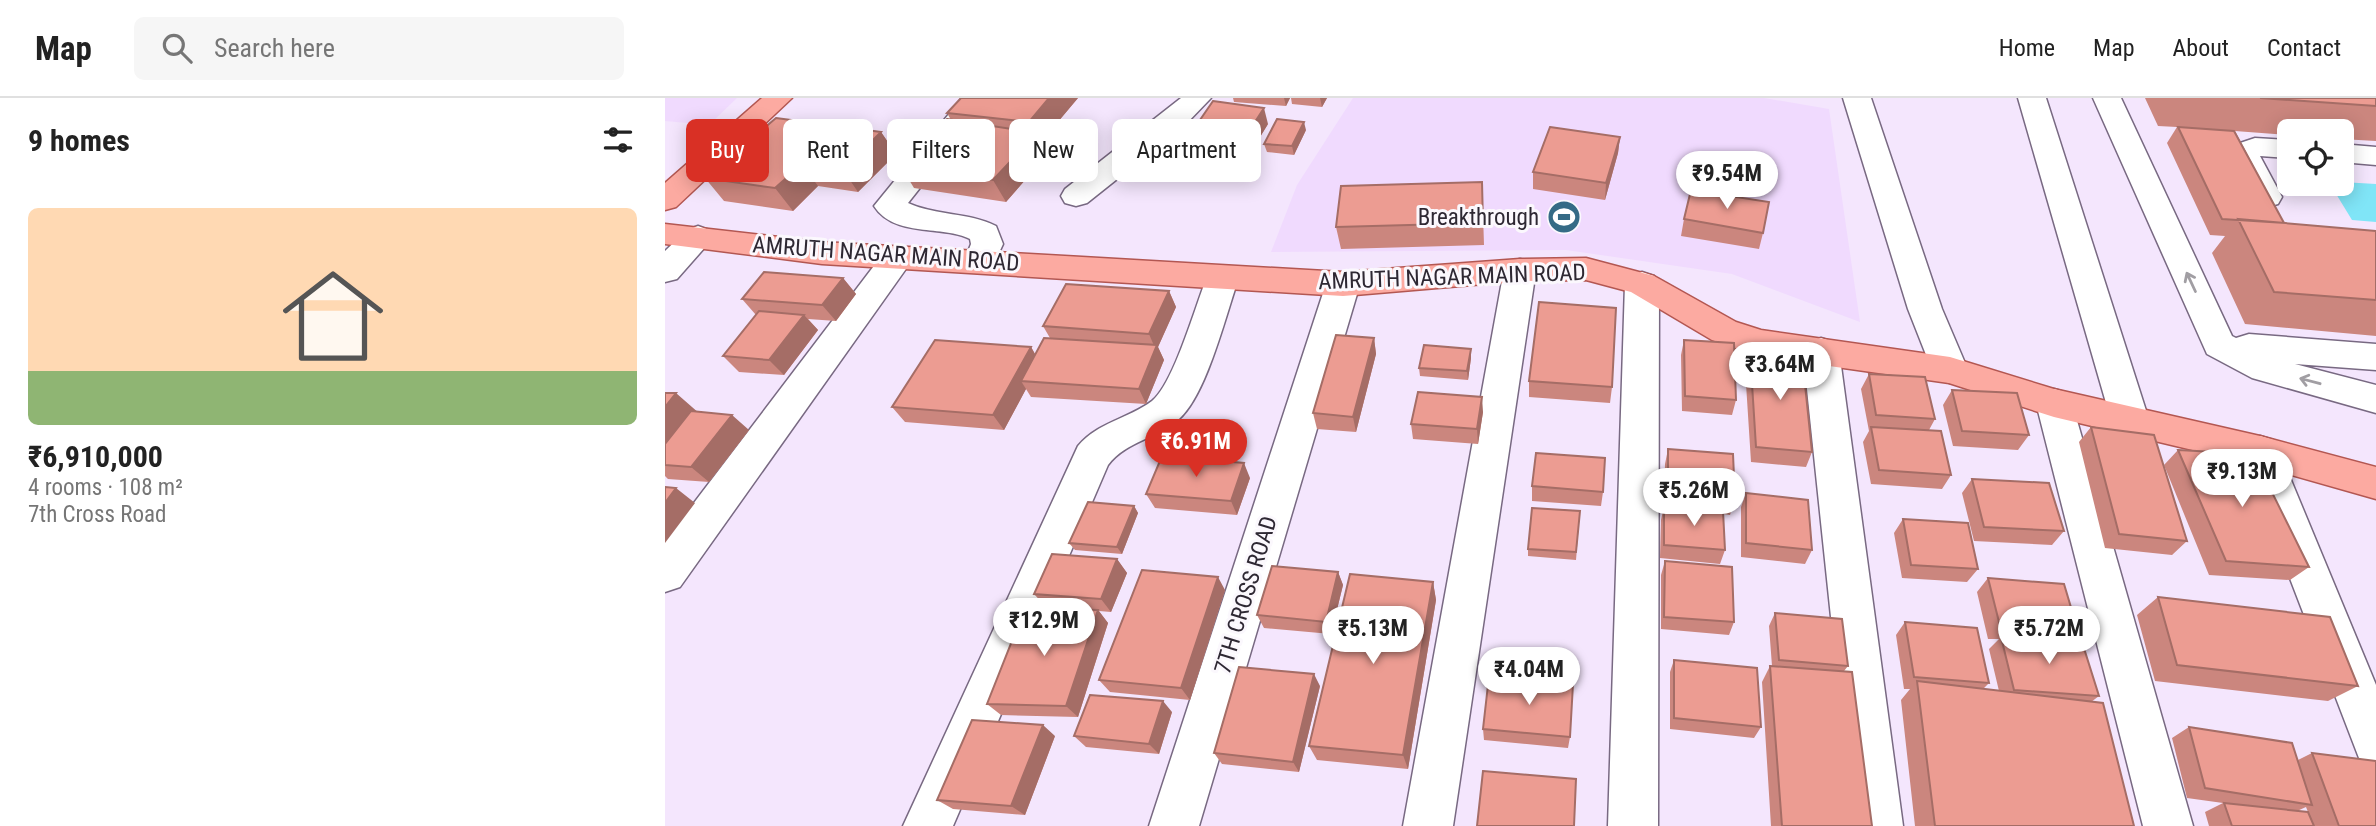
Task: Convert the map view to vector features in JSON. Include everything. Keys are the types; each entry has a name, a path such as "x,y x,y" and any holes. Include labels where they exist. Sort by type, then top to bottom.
{"main road":[{"path":"665,200 778,98"},
{"name":"AMRUTH NAGAR MAIN ROAD","path":"681,236 822,253 1343,284 1520,270 1586,269 1642,284 1724,331 1759,343 1950,370 2054,403 2260,451 2376,483"}],"street":[{"path":"977,98 889,206 921,221 971,226 985,233 987,244 980,262"},
{"path":"1076,196 1175,120 1197,98"},
{"path":"1857,98 1925,309 1950,370"},
{"path":"2032,98 2130,420"},
{"path":"2107,98 2219,345 2265,369 2376,399"},
{"path":"2277,148 2255,147 2247,150 2245,155 2283,226"},
{"path":"2354,154 2376,156"},
{"path":"665,271 681,236"},
{"path":"665,574 897,258"},
{"path":"1428,826 1520,270"},
{"path":"929,826 1092,457 1106,441 1160,416 1173,406 1181,392 1223,276"},
{"name":"7TH CROSS ROAD","path":"1174,826 1343,284"},
{"path":"1633,826 1642,284"},
{"path":"2219,345 2376,358"},
{"path":"1821,351 1878,826"},
{"path":"2054,403 2168,826"},
{"path":"2260,451 2376,742"}],"shaded area":[{"path":"665,98 737,98 715,119 686,119 686,123 665,121"},
{"name":"Breakthrough","path":"1353,98 1764,98 1829,109 1860,322 1732,274 1566,250 1271,252 1297,185"}],"water":[{"path":"2354,183 2376,184 2376,222 2352,220 2337,196 2354,196"}],"building":[{"path":"961,98 1049,98 1032,119 1009,120 947,113"},
{"path":"2260,98 2376,98 2376,106"},
{"path":"1213,101 1264,108 1257,119 1201,119"},
{"path":"776,118 784,119 783,181 775,188 733,182 769,182 769,124"},
{"path":"1277,119 1304,122 1292,146 1264,144"},
{"path":"995,126 1009,129 1009,163 995,178"},
{"path":"1550,127 1620,137 1606,183 1533,172"},
{"path":"2178,127 2234,131 2284,223 2222,219"},
{"path":"873,131 881,132 873,140"},
{"path":"1482,182 1483,223 1336,227 1341,186"},
{"path":"1691,190 1769,202 1763,233 1684,219"},
{"path":"2238,219 2376,231 2376,300 2274,292"},
{"path":"764,272 843,278 822,305 742,299"},
{"path":"1066,284 1169,291 1149,334 1043,326"},
{"path":"1539,302 1616,308 1612,387 1529,381"},
{"path":"759,311 804,315 769,360 723,356"},
{"path":"1336,335 1374,338 1353,417 1313,413"},
{"path":"1044,338 1157,345 1139,389 1021,381"},
{"path":"935,340 1031,347 993,415 892,407"},
{"path":"1684,340 1734,343 1736,400 1685,396"},
{"path":"1424,345 1471,349 1467,371 1419,368"},
{"path":"1750,352 1802,356 1812,452 1756,447"},
{"path":"1869,374 1925,377 1935,419 1876,415"},
{"path":"1952,390 2017,393 2029,435 1962,431"},
{"path":"1418,392 1482,397 1477,429 1411,424"},
{"path":"665,393 676,393 665,407"},
{"path":"691,411 732,415 691,467 665,465 665,444"},
{"path":"1871,427 1941,431 1951,475 1879,470"},
{"path":"2091,427 2154,435 2187,541 2119,534"},
{"path":"1668,449 1733,454 1735,500 1668,495"},
{"path":"2178,450 2253,454 2309,567 2226,561"},
{"path":"1536,453 1605,458 1603,492 1532,486"},
{"path":"1162,456 1244,463 1231,501 1146,494"},
{"path":"1972,479 2049,483 2064,531 1984,527"},
{"path":"665,487 676,488 665,503"},
{"path":"1746,493 1808,500 1812,550 1746,543"},
{"path":"1088,502 1134,506 1117,547 1069,543"},
{"path":"1664,506 1723,511 1725,550 1664,545"},
{"path":"1532,508 1580,511 1576,552 1528,549"},
{"path":"1903,519 1968,523 1978,569 1911,565"},
{"path":"1052,554 1117,559 1101,599 1034,594"},
{"path":"1665,561 1732,567 1734,622 1664,617"},
{"path":"1272,566 1338,572 1326,622 1257,615"},
{"path":"1142,570 1218,577 1181,688 1099,680"},
{"path":"1350,574 1433,582 1403,755 1309,746"},
{"path":"1988,578 2064,584 2078,631 2000,626"},
{"path":"2158,597 2330,617 2358,686 2177,665"},
{"path":"1025,608 1098,610 1066,706 987,704"},
{"path":"1775,613 1842,619 1848,666 1779,660"},
{"path":"1905,622 1977,628 1989,683 1914,677"},
{"path":"2001,637 2082,642 2099,696 2014,690"},
{"path":"1674,660 1757,668 1761,727 1674,718"},
{"path":"1770,666 1852,672 1872,826 1782,826"},
{"path":"1239,667 1314,674 1293,762 1214,753"},
{"path":"1489,676 1573,684 1570,737 1483,729"},
{"path":"1917,681 2103,703 2134,826 1935,826"},
{"path":"1090,695 1163,701 1149,744 1074,736"},
{"path":"972,720 1043,725 1011,806 937,800"},
{"path":"2189,727 2292,743 2312,805 2205,788"},
{"path":"2312,753 2376,761 2376,826 2339,826"},
{"path":"1483,771 1576,779 1574,826 1477,826"},
{"path":"2224,803 2308,812 2314,826 2232,826"}],"place":[{"name":"Breakthrough","path":"1564,217"}]}
